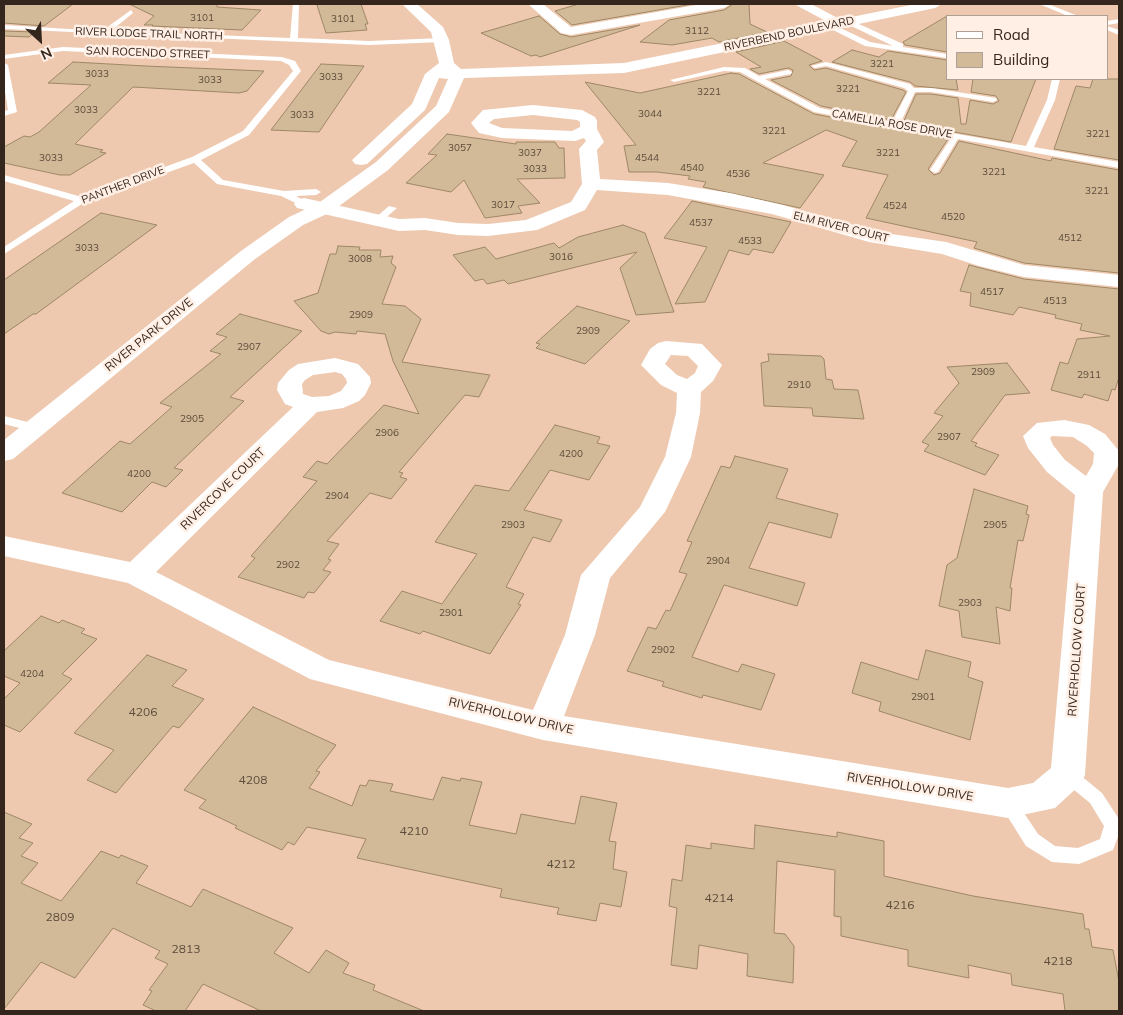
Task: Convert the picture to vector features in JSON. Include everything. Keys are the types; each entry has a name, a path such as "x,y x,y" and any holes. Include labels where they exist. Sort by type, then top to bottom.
{"street":[{"path":"340,182 392,158 443,108 446,71 442,40 438,30 409,4"},
{"path":"535,4 566,30 578,30 724,4"},
{"path":"801,4 840,24"},
{"name":"RIVERBEND BOULEVARD","path":"446,71 585,71 624,68 644,62 934,4"},
{"path":"310,206 340,182 419,106 446,71"},
{"path":"340,182 399,225 424,224 458,229 488,230 530,226 578,206 591,184 584,138 590,121 582,115 566,112 501,112 489,114 480,123 484,129 502,133 541,133 584,138"},
{"name":"ELM RIVER COURT","path":"591,184 668,189 730,199 776,209 876,238 946,248 986,262 1024,271 1119,281"},
{"path":"310,206 385,214"},
{"name":"RIVER PARK DRIVE","path":"4,453 310,206"},
{"path":"543,726 580,635 596,575 651,512 678,458 688,413 689,390"},
{"name":"RIVERCOVE COURT","path":"136,574 310,404"},
{"name":"RIVERHOLLOW COURT","path":"1068,775 1089,492"},
{"name":"RIVERHOLLOW DRIVE","path":"4,546 136,574 321,670 543,726 1008,803 1042,797 1068,775"}],"lane":[{"path":"294,40 296,4"},
{"path":"1042,4 1071,15"},
{"path":"104,33 131,12"},
{"path":"840,24 878,35 905,50"},
{"path":"840,24 857,39 879,47 946,56"},
{"name":"RIVER LODGE TRAIL NORTH","path":"4,27 369,44 442,40"},
{"path":"857,39 878,35"},
{"name":"SAN ROCENDO STREET","path":"4,57 63,49 282,59 292,64"},
{"name":"PANTHER DRIVE","path":"4,251 82,200 195,159 246,133 297,71 292,64"},
{"path":"815,66 826,64 907,86 912,90 931,90 992,100"},
{"path":"4,65 13,112 4,113"},
{"name":"CAMELLIA ROSE DRIVE","path":"674,80 731,69 749,72 817,110 836,115 1119,165"},
{"path":"760,78 788,72"},
{"path":"1029,148 1051,100 1056,80"},
{"path":"895,124 912,90"},
{"path":"935,170 956,136"},
{"path":"195,159 220,182 284,194 310,206"},
{"path":"4,178 82,200"},
{"path":"284,194 310,206"},
{"path":"4,420 35,428"},
{"path":"1008,803 1032,840 1052,854 1078,856 1107,844 1112,825 1096,798 1068,775"}],"building":[{"path":"4,4 73,4 44,26 4,23"},
{"path":"129,4 217,4 217,7 261,10 242,30 152,26 144,25 154,16"},
{"path":"361,4 368,24 365,24 367,30 326,33 317,5"},
{"path":"579,4 693,4 572,25 555,11"},
{"path":"733,4 749,4 750,24 767,32 719,42 712,38 672,45 640,42 669,20 724,10"},
{"path":"539,16 560,34 571,37 640,25 540,57 536,55 531,56 481,33"},
{"path":"946,17 946,52 905,45 903,42"},
{"path":"4,31 35,32 29,37 4,36"},
{"path":"784,41 822,61 809,65 814,70 826,68 906,92 891,120 821,106 771,80 791,76 793,70 788,68 759,74 750,69 761,67 736,52"},
{"path":"852,50 879,57 888,51 946,60 946,80 956,80 958,90 915,86 910,82 832,62"},
{"path":"73,62 264,71 247,91 239,93 133,87 75,144 103,150 100,152 106,153 70,175 60,175 4,163 4,147 24,136 30,137 39,132 91,85 48,83"},
{"path":"321,64 364,66 319,132 271,130"},
{"path":"731,73 739,74 814,114 948,139 928,169 934,175 940,173 959,141 1051,161 1052,158 1119,170 1119,273 1024,263 974,248 977,242 866,218 888,175 842,166 857,141 826,130 763,163 824,175 800,208 703,187 706,182 688,179 690,176 657,172 629,172 624,146 636,145 585,82 640,93"},
{"path":"1119,79 1119,160 1054,149 1076,86 1090,88 1093,80"},
{"path":"973,80 1036,80 1011,142 903,123 916,94 958,98 961,124 966,124 970,100 993,104 999,101 996,96 971,92"},
{"path":"447,134 516,144 516,142 555,142 559,148 564,148 565,178 517,179 540,203 518,206 522,213 485,218 464,180 451,192 406,183 437,155 428,154"},
{"path":"692,201 791,222 773,253 753,249 749,255 729,250 705,302 675,304 707,247 664,238"},
{"path":"101,213 157,225 36,314 33,314 4,334 4,280"},
{"path":"623,225 645,233 674,312 636,315 620,268 637,252 508,284 504,280 487,284 483,279 475,281 453,255 485,247 496,259 554,243 559,248 578,237"},
{"path":"338,246 360,247 359,250 381,250 380,257 393,256 391,263 396,267 382,304 405,306 421,319 402,362 490,375 479,397 465,395 399,472 403,473 400,477 407,479 391,499 370,493 327,541 339,544 328,559 331,560 323,570 331,572 314,593 308,592 304,598 238,577 255,558 251,556 317,481 303,477 317,461 327,464 384,405 419,414 393,361 385,334 357,331 356,334 335,332 329,334 321,331 294,301 318,293 330,254 336,254"},
{"path":"969,265 1024,279 1119,289 1119,377 1115,390 1112,389 1108,401 1084,394 1082,398 1051,390 1060,362 1068,364 1077,339 1110,336 1080,330 1082,324 1055,318 1056,315 1019,307 1013,315 970,306 971,293 960,291"},
{"path":"577,306 630,321 585,364 536,348 540,344 536,343"},
{"path":"240,314 302,331 230,397 244,401 174,468 183,470 166,487 152,482 122,512 62,493 120,441 130,444 172,407 160,403 221,354 210,351 227,337 216,334"},
{"path":"768,354 821,356 824,359 826,379 832,380 834,389 858,390 864,419 813,416 812,408 764,406 761,363 769,361"},
{"path":"1007,363 1030,393 1005,395 971,441 977,443 975,446 999,455 985,475 924,451 929,445 922,442 943,416 934,413 959,383 947,367"},
{"path":"555,425 600,437 597,443 610,446 589,480 550,470 524,510 562,520 550,542 533,537 506,587 524,594 518,604 521,605 490,654 423,631 420,634 380,621 402,591 442,604 477,554 435,542 475,485 509,491"},
{"path":"735,456 788,469 776,498 838,514 831,538 769,522 749,568 805,583 797,606 724,585 692,657 738,672 742,664 775,674 761,710 703,695 702,698 662,686 664,682 627,671 648,627 656,629 666,610 670,611 687,574 679,572 692,542 687,541 721,466 730,468"},
{"path":"974,489 1028,506 1026,514 1029,515 1023,541 1018,540 1010,588 1012,588 1010,611 996,607 1000,644 962,637 959,611 939,606 947,565 957,558"},
{"path":"41,616 59,623 62,620 85,629 81,633 97,639 62,674 72,679 20,732 4,725 4,699 20,683 4,676 4,651"},
{"path":"926,650 971,662 968,677 983,682 970,740 879,711 881,702 852,693 861,662 918,680"},
{"path":"147,655 187,670 172,686 204,699 179,728 173,726 116,793 87,780 114,750 74,733"},
{"path":"253,707 336,745 316,771 320,772 309,788 352,806 360,785 366,786 369,780 393,784 390,791 433,800 442,777 460,781 461,778 482,782 469,825 516,834 521,814 575,824 581,796 617,803 609,841 616,842 613,869 627,872 621,907 600,903 596,921 557,914 559,908 500,897 502,889 357,858 366,839 307,827 294,845 288,842 282,850 235,828 237,826 199,808 206,800 184,790"},
{"path":"4,812 32,824 19,838 33,843 21,856 38,863 21,883 61,901 101,851 119,858 121,855 148,866 136,883 191,907 203,889 293,928 274,953 309,973 326,950 349,963 343,973 375,985 373,990 424,1011 261,1011 203,984 185,1011 156,1011 143,1005 152,991 149,990 168,964 155,958 160,951 113,928 75,978 41,962 4,1009"},
{"path":"755,825 837,837 837,832 884,841 884,876 973,896 1083,914 1085,929 1089,929 1092,947 1113,950 1119,982 1119,1011 1065,1011 1063,994 1012,985 1011,974 968,965 969,978 908,966 908,950 841,936 841,917 834,916 835,870 777,861 774,933 785,934 794,946 793,983 747,976 748,954 699,945 697,969 671,965 677,908 669,906 672,879 682,881 686,845 711,849 711,843 754,849"}]}
